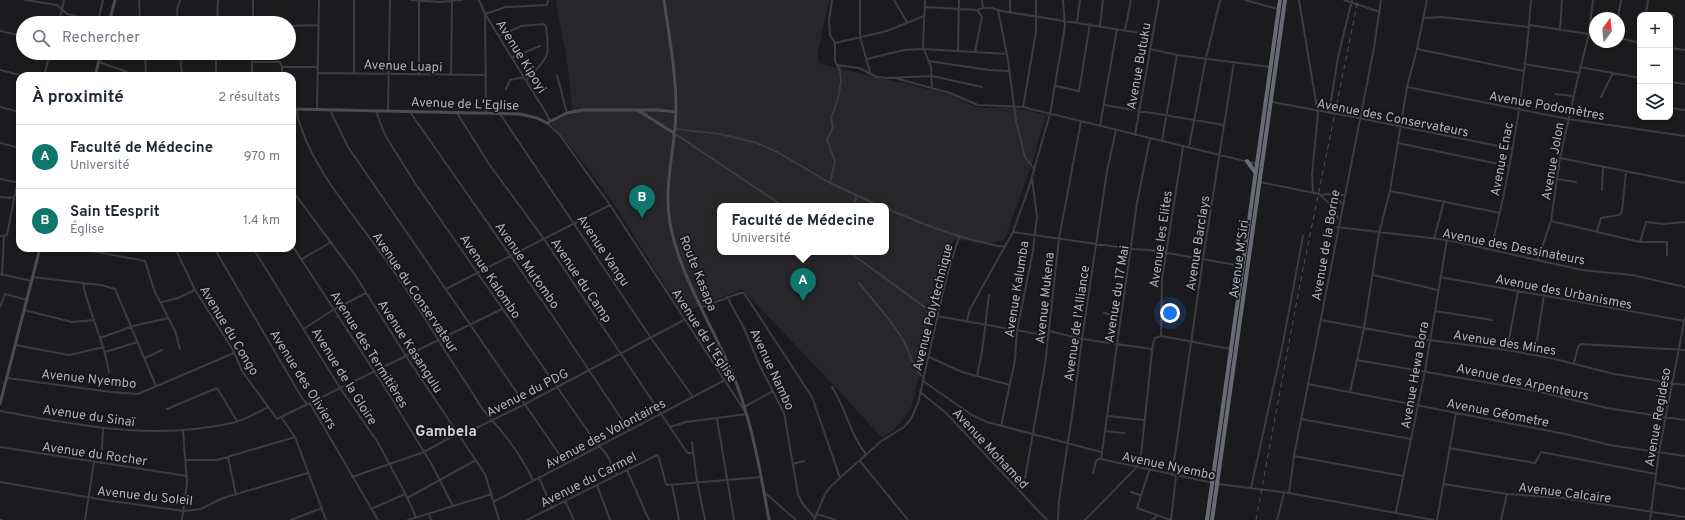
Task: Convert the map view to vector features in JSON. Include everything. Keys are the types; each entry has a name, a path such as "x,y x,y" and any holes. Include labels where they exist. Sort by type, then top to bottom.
{"highway":[{"name":"Avenue M'Siri","path":"1212,520 1231,349 1259,182 1258,154 1280,0"},
{"name":"Avenue M'Siri","path":"1207,520 1215,484 1255,174 1259,164 1270,102 1285,0"},
{"path":"1255,174 1248,162 1255,159 1258,154"}],"street":[{"path":"25,0 57,5 71,16"},
{"path":"61,16 64,0"},
{"path":"99,16 103,0"},
{"path":"110,16 115,0"},
{"path":"139,0 140,16"},
{"path":"179,16 180,0"},
{"path":"217,16 218,0"},
{"path":"253,0 253,16"},
{"path":"317,110 319,0"},
{"path":"354,0 354,72"},
{"path":"388,111 390,0"},
{"path":"411,0 452,2 462,0"},
{"path":"418,75 419,0"},
{"name":"Avenue Kipoyi","path":"479,0 485,14 546,113 548,122"},
{"path":"486,113 485,14 506,7 546,5 548,0"},
{"name":"Route Kasapa","path":"664,0 675,84 676,112 668,188 670,224 678,252 736,384 747,414 769,520"},
{"path":"830,183 835,161 828,140 834,127 831,114 838,99 841,81 840,71 836,65 835,43 830,35 829,21 832,0"},
{"path":"860,0 860,37 870,72"},
{"path":"894,0 907,22"},
{"path":"925,0 924,49 932,76 932,88"},
{"path":"958,50 959,0"},
{"path":"982,0 983,8"},
{"path":"1010,0 1010,12"},
{"path":"1023,107 1035,38 1036,0"},
{"path":"967,321 970,309 1013,232 1035,170 1056,86 1065,20 1063,0"},
{"path":"1077,22 1080,0"},
{"path":"1100,26 1103,0"},
{"path":"1126,30 1131,0"},
{"name":"Avenue Butuku","path":"1135,134 1159,0"},
{"path":"1189,147 1206,58 1220,0"},
{"path":"1245,0 1279,9"},
{"path":"1299,0 1316,94 1318,121 1312,174 1313,193"},
{"path":"1344,0 1380,12"},
{"path":"1329,113 1338,57 1352,0"},
{"name":"Avenue de la Borne","path":"1289,493 1294,456 1321,320 1337,227 1380,12 1381,0"},
{"path":"1350,392 1364,328 1379,233 1390,191 1407,87 1417,49 1427,0"},
{"name":"Avenue Enac","path":"1491,249 1500,213 1520,110 1532,0"},
{"path":"1560,30 1562,0"},
{"name":"Avenue Jolon","path":"1592,12 1593,0"},
{"path":"1619,12 1621,0"},
{"path":"1646,12 1648,0"},
{"path":"451,75 452,2"},
{"path":"925,7 976,10 992,8 1153,35"},
{"path":"975,52 982,17 976,10"},
{"path":"998,10 1007,54 1013,106 1025,157 1035,170"},
{"path":"835,43 887,31 924,16"},
{"path":"1423,18 1442,17 1589,34"},
{"path":"499,36 521,26 543,24 546,26 549,50 547,57 527,81"},
{"path":"1056,86 1078,91 1090,24"},
{"path":"296,26 318,25"},
{"path":"1100,126 1117,28"},
{"path":"0,30 16,34"},
{"name":"Avenue Jolon","path":"1538,259 1551,220 1560,158 1573,96 1589,34"},
{"path":"1625,39 1637,42"},
{"path":"512,57 540,46"},
{"path":"1673,48 1685,50"},
{"path":"867,59 904,50 924,49 1007,54"},
{"path":"1150,49 1177,55 1271,67"},
{"path":"1417,49 1524,71"},
{"path":"1162,141 1177,55"},
{"path":"45,72 48,60"},
{"path":"145,60 146,72"},
{"path":"181,60 182,72"},
{"path":"216,60 216,72"},
{"path":"928,61 989,70 1009,71"},
{"path":"96,72 99,62 127,72"},
{"path":"252,72 252,62 280,62 282,72"},
{"name":"Avenue Barclays","path":"1172,475 1203,259 1234,62"},
{"path":"1524,64 1579,73"},
{"path":"836,65 870,72 877,77 895,78 932,76 982,87"},
{"path":"282,67 318,67"},
{"path":"1580,67 1637,77"},
{"path":"0,70 16,74"},
{"name":"Avenue Luapi","path":"318,73 354,72 389,75 486,75"},
{"path":"1601,96 1613,73"},
{"path":"557,75 567,113"},
{"path":"506,89 510,80 524,77"},
{"path":"895,78 950,93 984,106 1023,107 1259,164"},
{"path":"1673,82 1685,84"},
{"name":"Avenue Podomètres","path":"1407,87 1568,119 1685,136"},
{"path":"1555,94 1573,96"},
{"name":"Avenue des Conservateurs","path":"1270,102 1401,126 1513,150"},
{"path":"1104,105 1224,126"},
{"path":"0,107 16,111"},
{"path":"1673,108 1685,110"},
{"name":"Avenue de L'Eglise","path":"296,109 500,113 528,116 548,122 559,134 610,204 723,380 747,414"},
{"path":"548,122 567,113 590,109 676,112"},
{"path":"330,110 348,147 566,464"},
{"path":"638,110 674,131 779,203"},
{"name":"Avenue Kalombo","path":"376,111 385,135 402,161 502,309 599,446 607,455 617,475"},
{"name":"Avenue Mutombo","path":"410,112 510,255 629,430"},
{"name":"Avenue du Camp","path":"457,113 490,164 544,239 687,452 693,453"},
{"name":"Avenue Vangu","path":"500,113 522,148 575,222 651,338 693,397"},
{"name":"Avenue du Conservateur","path":"296,115 308,148 347,209 394,272 437,341 518,455 533,480"},
{"name":"Avenue Mukena","path":"1025,478 1049,336 1059,239 1081,121"},
{"name":"Avenue de l'Alliance","path":"1058,520 1059,500 1082,339 1098,244 1107,171 1116,130"},
{"path":"674,131 720,134 757,143 778,153 830,183 873,203"},
{"name":"Avenue du 17 Mai","path":"1101,452 1108,416 1117,344 1143,170 1150,138"},
{"path":"0,143 16,147"},
{"path":"1398,143 1508,166"},
{"name":"Avenue les Elites","path":"1161,336 1162,286 1184,146"},
{"path":"1560,158 1685,183"},
{"path":"1602,190 1603,167"},
{"path":"1597,231 1601,218 1619,215 1622,212 1626,171"},
{"path":"1557,178 1576,182"},
{"path":"0,179 16,183"},
{"name":"Avenue Kalumba","path":"1001,426 1015,357 1017,330 1028,279 1037,216 1032,179"},
{"path":"1259,182 1321,195 1344,195"},
{"path":"16,190 7,235 4,236 1,275 101,285 115,289 156,386"},
{"path":"1390,191 1500,213"},
{"path":"1333,194 1342,204"},
{"name":"Avenue Kasangulu","path":"296,195 331,242 366,293 485,474 495,501 499,520"},
{"path":"1321,195 1331,206 1339,219"},
{"path":"854,203 857,196"},
{"path":"0,197 14,198"},
{"path":"1434,239 1444,201"},
{"path":"446,289 610,204"},
{"name":"Avenue Polytechnique","path":"815,519 828,489 880,442 900,430 910,420 918,403 946,279 959,237 925,226 889,209"},
{"path":"1551,220 1640,242 1667,242 1667,255"},
{"path":"1640,242 1646,222 1663,224 1685,222"},
{"name":"Avenue des Dessinateurs","path":"1337,227 1447,240 1582,270 1632,275 1685,288"},
{"path":"1013,232 1132,249 1167,252 1244,265"},
{"path":"1251,488 1283,343 1303,236"},
{"path":"959,237 999,248 1005,246"},
{"name":"Avenue Hewa Bora","path":"1396,512 1426,371 1434,311 1447,240"},
{"path":"302,259 331,242"},
{"name":"Avenue des Termitières","path":"296,251 424,452 453,506"},
{"path":"0,404 39,252"},
{"path":"98,252 144,260 154,290 162,302 180,349"},
{"name":"Avenue du Congo","path":"177,252 195,290 234,352 242,371 276,418 281,417 294,437 326,520"},
{"name":"Avenue des Oliviers","path":"216,252 302,398 311,406 378,520"},
{"name":"Avenue de la Gloire","path":"256,252 305,328 340,388 390,464 416,518"},
{"path":"853,255 938,316 1049,336"},
{"path":"1373,275 1438,290"},
{"name":"Avenue des Urbanismes","path":"1440,277 1685,321"},
{"path":"83,283 87,303 104,347 109,372"},
{"path":"859,283 886,315 903,340 918,373 923,379 977,417 1001,426 1101,452 1100,458 1096,461 1093,474"},
{"path":"162,302 178,298 195,290"},
{"path":"1507,350 1518,290"},
{"path":"305,328 333,310 366,293"},
{"path":"702,307 727,297 744,293 808,390 816,407 840,478"},
{"path":"0,306 5,294 27,300"},
{"path":"976,376 981,358 989,295"},
{"path":"1537,340 1544,295"},
{"name":"Avenue Nambo","path":"727,297 744,328 784,413 800,499 815,519"},
{"path":"281,417 502,309"},
{"path":"24,310 72,322 94,320"},
{"path":"1434,311 1492,320"},
{"path":"1104,313 1121,317"},
{"name":"Avenue Regideso","path":"1650,520 1659,452 1685,317"},
{"path":"100,338 132,327 169,318"},
{"name":"Avenue du PDG","path":"352,477 424,452 453,436 460,436 525,404 684,320"},
{"name":"Avenue des Mines","path":"1321,320 1430,340 1507,350 1574,363 1614,374 1685,385"},
{"path":"1049,331 1082,339 1152,350"},
{"path":"1085,520 1140,464 1154,339 1161,336 1192,343 1231,349"},
{"path":"105,352 138,342"},
{"path":"1574,363 1578,347 1581,344 1685,350"},
{"path":"15,345 73,355 104,347"},
{"path":"145,358 162,350"},
{"name":"Avenue Nyembo","path":"7,378 133,394 141,393 234,352"},
{"path":"929,358 956,370 1010,385"},
{"name":"Avenue des Arpenteurs","path":"1357,360 1536,391 1602,406 1685,420"},
{"name":"Avenue des Volontaires","path":"495,501 723,380"},
{"name":"Avenue Géometre","path":"1308,384 1570,435 1609,445 1685,456"},
{"path":"832,387 839,398 858,443 866,454"},
{"path":"167,409 218,388 237,421"},
{"path":"744,407 773,391"},
{"name":"Avenue Mohamed","path":"920,392 946,413 1046,520"},
{"name":"Avenue du Sinaï","path":"0,410 103,429 132,431 183,430 237,421 268,407"},
{"path":"1437,520 1456,413"},
{"path":"670,427 686,422 747,414"},
{"path":"1108,416 1145,420"},
{"path":"717,419 726,480 734,520"},
{"path":"1301,419 1411,439"},
{"path":"101,463 103,429"},
{"path":"182,520 187,492 183,430"},
{"path":"1105,431 1124,433"},
{"path":"185,460 217,460 228,458 294,437"},
{"path":"692,442 705,520"},
{"name":"Avenue du Rocher","path":"0,447 187,476"},
{"path":"1449,448 1535,463 1541,452 1656,474"},
{"name":"Avenue du Carmel","path":"527,520 658,455 666,484 672,485"},
{"path":"1294,456 1403,476"},
{"path":"228,458 236,494"},
{"name":"Avenue Nyembo","path":"1100,458 1149,471 1215,484 1289,493 1433,520"},
{"path":"407,498 476,460"},
{"path":"793,464 804,461"},
{"path":"860,461 883,487 908,520"},
{"path":"85,520 94,462"},
{"path":"627,470 649,520"},
{"path":"1149,471 1136,508 1171,520 1176,476"},
{"name":"Avenue du Soleil","path":"0,482 89,497 184,510 200,509 220,499 308,473"},
{"path":"539,477 552,508"},
{"path":"679,520 672,485 761,477"},
{"path":"1656,483 1685,489"},
{"name":"Avenue Calcaire","path":"1443,484 1508,494 1563,498 1685,517"},
{"path":"597,485 610,520"},
{"path":"764,492 796,520"},
{"path":"1131,492 1140,495"},
{"path":"1277,520 1284,493"},
{"path":"371,509 405,494"},
{"path":"408,520 492,494"},
{"path":"1501,520 1508,494"},
{"path":"566,501 574,520"},
{"path":"291,520 322,508"},
{"path":"429,514 431,520"},
{"path":"817,514 836,520"},
{"path":"536,516 537,520"},
{"path":"1152,520 1157,516"}],"shaded area":[{"path":"557,0 829,0 818,51 818,62 952,95 966,103 981,108 1017,108 1046,115 1032,163 1005,239 995,243 981,243 954,239 941,283 912,405 905,418 894,430 882,438 742,289 682,313 614,204 586,166 551,123 573,112 566,54 556,5"}],"railway":[{"path":"1256,520 1300,284 1358,0"}],"place":[{"name":"Sain tEesprit","path":"642,218"},
{"name":"Faculté de Médecine","path":"803,301"}],"district":[{"name":"Gambela","path":"446,431"}]}
